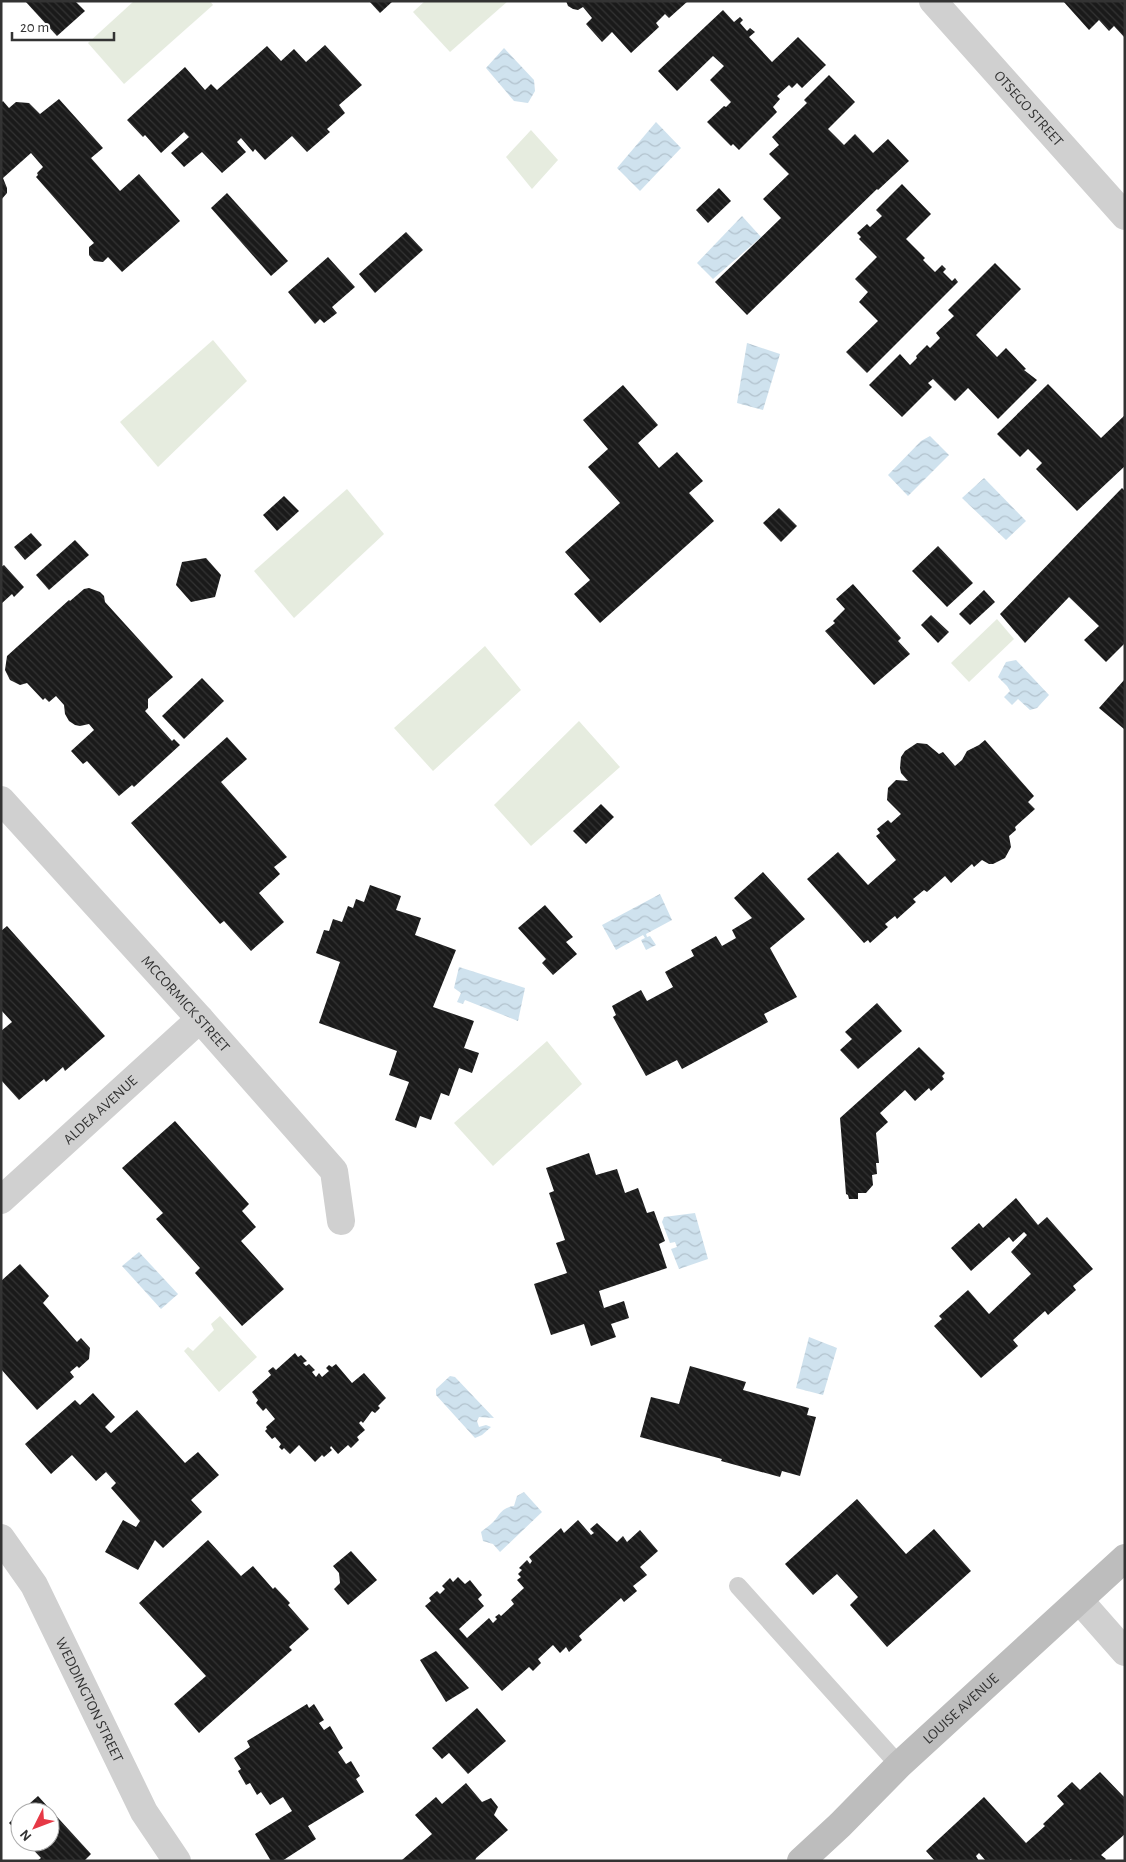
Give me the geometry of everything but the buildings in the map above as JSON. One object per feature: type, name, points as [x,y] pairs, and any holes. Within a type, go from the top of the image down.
[{"type":"street","name":"OTSEGO STREET","points":[[933,1],[1125,216]]},
{"type":"street","name":"MCCORMICK STREET","points":[[1,800],[200,1019],[334,1171],[341,1221]]},
{"type":"street","name":"ALDEA AVENUE","points":[[1,1200],[200,1019]]},
{"type":"street","name":"WEDDINGTON STREET","points":[[1,1538],[34,1585],[144,1812],[177,1861]]},
{"type":"street","name":"LOUISE AVENUE","points":[[801,1861],[840,1825],[899,1765],[1125,1558]]},
{"type":"street","points":[[1080,1600],[1125,1652]]},
{"type":"lane","points":[[738,1586],[899,1765]]},
{"type":"shaded area","points":[[134,1],[210,1],[213,5],[124,84],[88,43]]},
{"type":"shaded area","points":[[425,1],[508,1],[450,52],[413,12]]},
{"type":"shaded area","points":[[531,130],[558,160],[532,189],[506,157]]},
{"type":"shaded area","points":[[213,340],[247,381],[158,467],[120,422]]},
{"type":"shaded area","points":[[347,489],[384,534],[294,618],[254,571]]},
{"type":"shaded area","points":[[997,619],[1014,639],[969,682],[951,663]]},
{"type":"shaded area","points":[[485,646],[521,690],[433,771],[394,728]]},
{"type":"shaded area","points":[[579,721],[620,767],[531,846],[494,805]]},
{"type":"shaded area","points":[[547,1041],[582,1084],[493,1166],[454,1123]]},
{"type":"shaded area","points":[[220,1316],[257,1357],[219,1392],[184,1351],[188,1347],[193,1351],[214,1330],[211,1324]]},
{"type":"water","points":[[504,48],[534,80],[535,91],[528,103],[514,101],[486,68]]},
{"type":"water","points":[[656,122],[681,148],[640,191],[617,168]]},
{"type":"water","points":[[742,216],[761,237],[713,279],[697,263]]},
{"type":"water","points":[[747,343],[780,354],[763,410],[737,403]]},
{"type":"water","points":[[930,436],[949,455],[908,496],[888,475],[921,441]]},
{"type":"water","points":[[984,478],[1026,521],[1006,540],[962,498]]},
{"type":"water","points":[[1016,660],[1049,695],[1037,708],[1030,710],[1018,699],[1012,705],[1004,697],[1010,691],[998,677],[1006,662]]},
{"type":"water","points":[[660,894],[672,920],[646,934],[647,937],[650,936],[656,945],[646,950],[641,940],[645,938],[643,935],[616,950],[602,925]]},
{"type":"water","points":[[459,967],[525,988],[518,1021],[465,1000],[463,1004],[457,1002],[461,993],[454,988]]},
{"type":"water","points":[[695,1213],[708,1259],[679,1269],[671,1249],[677,1247],[675,1242],[670,1243],[662,1222],[664,1217]]},
{"type":"water","points":[[139,1252],[178,1294],[161,1309],[122,1266]]},
{"type":"water","points":[[809,1337],[837,1348],[823,1395],[796,1388]]},
{"type":"water","points":[[450,1376],[455,1377],[494,1418],[479,1417],[477,1421],[479,1427],[486,1425],[491,1427],[482,1435],[475,1438],[436,1395],[436,1389]]},
{"type":"water","points":[[524,1492],[542,1512],[500,1552],[493,1544],[483,1541],[481,1532],[494,1522],[502,1511],[514,1506],[517,1496]]}]
